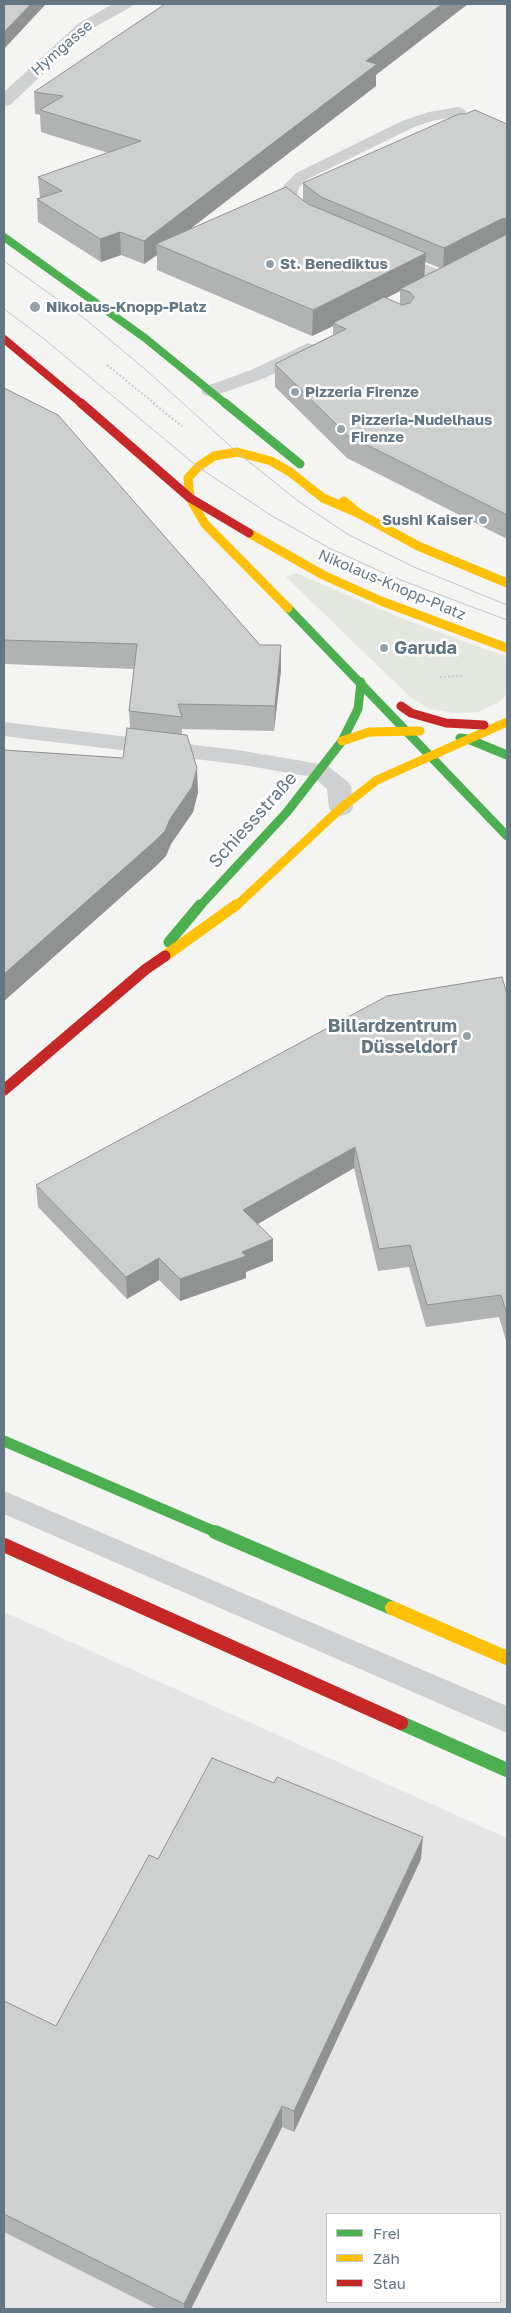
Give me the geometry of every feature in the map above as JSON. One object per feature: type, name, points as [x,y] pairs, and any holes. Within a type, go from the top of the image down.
[{"type":"main road","points":[[4,238],[79,288],[211,391],[358,513]]},
{"type":"main road","name":"Nikolaus-Knopp-Platz","points":[[4,339],[58,383],[190,498],[225,517],[269,546],[322,575],[381,601],[507,648]]},
{"type":"main road","points":[[190,498],[188,478],[198,466],[214,456],[237,452],[271,460],[290,472],[323,498],[358,513],[418,546],[507,583]]},
{"type":"main road","name":"Nikolaus-Knopp-Platz","points":[[190,498],[204,524],[431,755],[507,721]]},
{"type":"main road","name":"Nikolaus-Knopp-Platz","points":[[361,682],[411,713],[446,723],[481,725],[507,721]]},
{"type":"main road","name":"Schiessstraße","points":[[146,969],[208,896],[287,812],[320,771],[342,741],[358,709],[361,682]]},
{"type":"main road","points":[[342,741],[369,732],[408,730],[434,734]]},
{"type":"main road","points":[[451,736],[468,739],[507,755]]},
{"type":"main road","points":[[431,755],[507,836]]},
{"type":"main road","name":"Schiessstraße","points":[[4,1090],[146,969],[229,912],[341,808],[377,780],[431,755]]},
{"type":"main road","points":[[4,1441],[507,1658]]},
{"type":"main road","points":[[4,1545],[507,1770]]},
{"type":"street","name":"Hymgasse","points":[[4,101],[85,26],[125,4]]},
{"type":"street","points":[[422,291],[453,274]]},
{"type":"street","points":[[211,391],[258,374],[324,340]]},
{"type":"street","points":[[4,729],[237,756],[320,771],[339,786],[341,808]]},
{"type":"lane","points":[[323,227],[296,212],[289,199],[291,186],[302,176],[408,124],[429,117],[458,112]]},
{"type":"lane","points":[[375,249],[453,274]]},
{"type":"lane","points":[[4,1502],[507,1720]]},
{"type":"path","points":[[102,361],[182,426]]},
{"type":"shaded area","points":[[296,573],[406,620],[507,657],[507,694],[499,702],[478,712],[455,713],[429,709],[408,695],[286,577]]},
{"type":"shaded area","points":[[4,1612],[507,1838],[507,2309],[4,2309]]},
{"type":"building","points":[[4,4],[31,4],[4,32]]},
{"type":"building","points":[[165,4],[442,4],[366,61],[377,64],[144,241],[120,232],[100,239],[37,199],[62,191],[38,177],[141,141],[40,110],[63,96],[34,92]]},
{"type":"building","points":[[475,110],[507,124],[507,218],[501,219],[444,248],[321,197],[303,183],[459,114]]},
{"type":"building","name":"St. Benediktus","points":[[286,187],[308,204],[426,253],[313,310],[156,244]]},
{"type":"building","points":[[507,234],[507,515],[347,435],[275,364],[346,329],[333,323],[384,297],[402,305],[410,303],[414,297],[410,292],[400,289]]},
{"type":"building","points":[[4,388],[58,415],[260,645],[281,645],[275,706],[178,704],[182,717],[129,711],[137,644],[4,640]]},
{"type":"building","points":[[127,728],[187,735],[197,768],[192,787],[170,819],[165,831],[155,841],[4,974],[4,750],[123,758]]},
{"type":"building","points":[[502,977],[507,994],[507,1315],[501,1295],[427,1305],[410,1245],[379,1249],[355,1147],[243,1210],[273,1239],[242,1252],[246,1256],[180,1279],[159,1258],[126,1277],[36,1185],[387,996]]},
{"type":"building","points":[[212,1758],[274,1783],[277,1777],[423,1837],[294,2111],[282,2106],[184,2304],[4,2214],[4,2001],[56,2026],[149,1855],[158,1859]]},
{"type":"tram line","points":[[4,261],[85,319],[146,370],[237,452],[298,501],[349,535],[414,567],[507,605]]},
{"type":"tram line","points":[[4,309],[43,338],[198,467],[272,516],[329,548],[393,577],[507,620]]},
{"type":"traffic: fast","points":[[4,237],[145,338],[300,464]]},
{"type":"traffic: fast","points":[[288,608],[507,836]]},
{"type":"traffic: fast","points":[[169,942],[208,896],[287,812],[342,741],[358,709],[361,682]]},
{"type":"traffic: fast","points":[[460,738],[468,739],[507,755]]},
{"type":"traffic: fast","points":[[4,1441],[392,1608]]},
{"type":"traffic: fast","points":[[401,1723],[507,1770]]},
{"type":"traffic: slow","points":[[288,608],[205,524],[190,498],[188,478],[198,467],[214,456],[237,452],[271,461],[290,472],[323,498],[358,513]]},
{"type":"traffic: slow","points":[[344,501],[358,513],[418,546],[507,583]]},
{"type":"traffic: slow","points":[[249,533],[323,575],[381,601],[507,648]]},
{"type":"traffic: slow","points":[[165,956],[229,912],[341,808],[377,780],[507,722]]},
{"type":"traffic: slow","points":[[342,741],[369,732],[420,731]]},
{"type":"traffic: slow","points":[[392,1608],[507,1658]]},
{"type":"traffic: jam","points":[[4,339],[58,383],[190,498],[249,533]]},
{"type":"traffic: jam","points":[[401,706],[411,713],[446,723],[484,725]]},
{"type":"traffic: jam","points":[[4,1090],[146,969],[165,956]]},
{"type":"traffic: jam","points":[[4,1545],[401,1723]]},
{"type":"place","name":"St. Benediktus","points":[[270,264]]},
{"type":"place","name":"Nikolaus-Knopp-Platz","points":[[35,307]]},
{"type":"place","name":"Pizzeria Firenze","points":[[295,392]]},
{"type":"place","name":"Pizzeria-Nudelhaus Firenze","points":[[341,429]]},
{"type":"place","name":"Sushi Kaiser","points":[[483,520]]},
{"type":"place","name":"Garuda","points":[[384,648]]},
{"type":"place","name":"Billardzentrum Düsseldorf","points":[[467,1036]]}]
